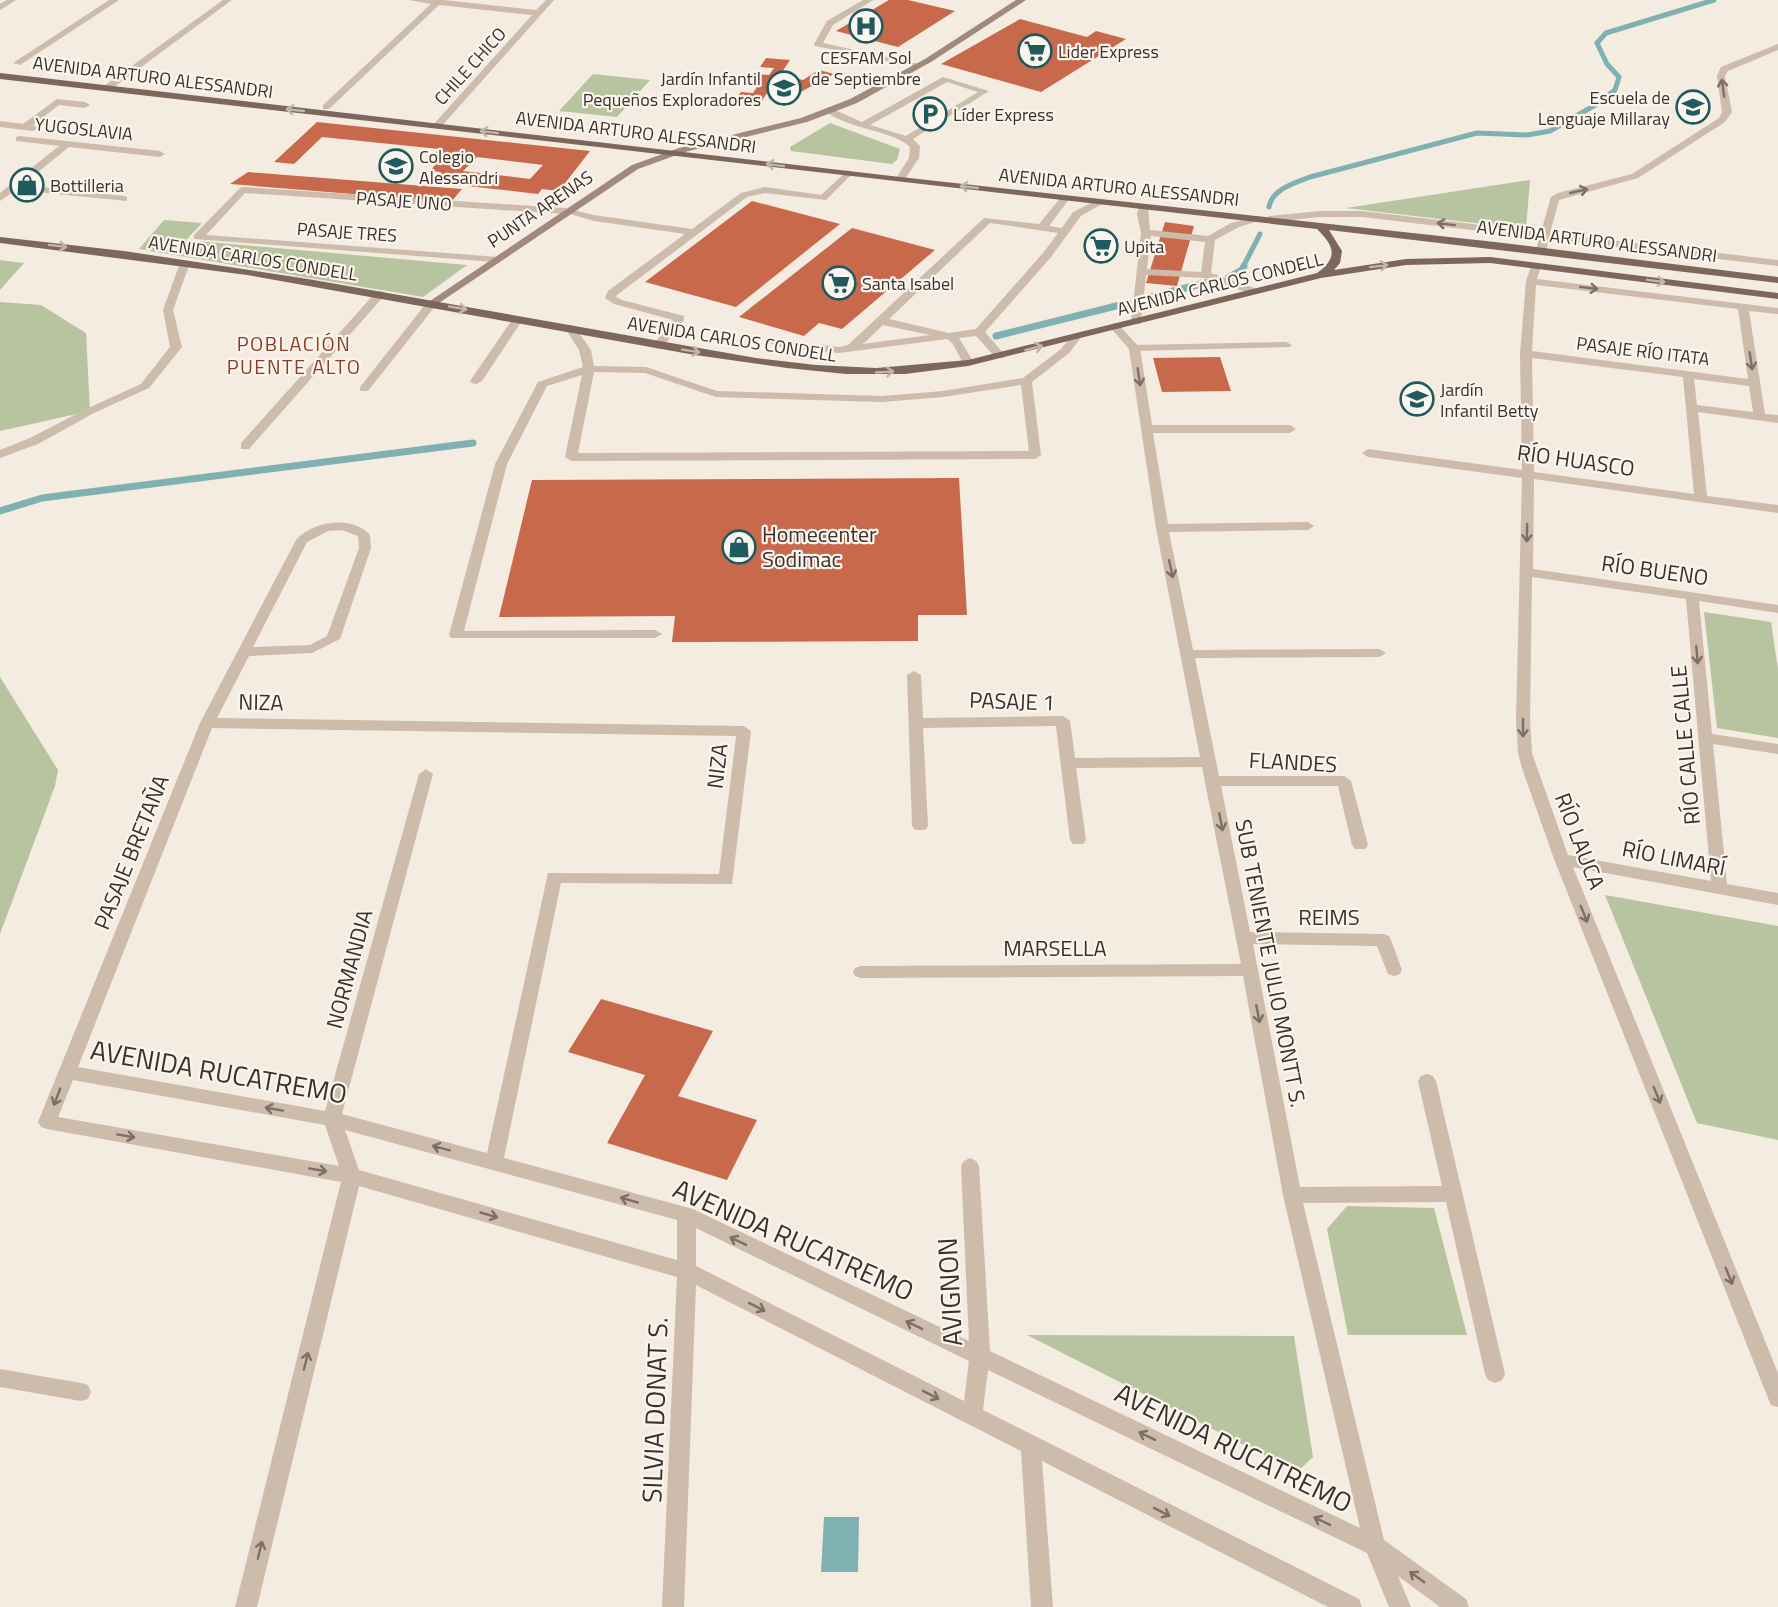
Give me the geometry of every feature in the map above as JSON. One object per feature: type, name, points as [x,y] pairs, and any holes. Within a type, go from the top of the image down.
[{"type":"main road","name":"AVENIDA ARTURO ALESSANDRI","points":[[0,76],[900,180],[1541,250],[1778,280]]},
{"type":"main road","points":[[1320,225],[1331,237],[1338,251],[1335,265],[1321,275]]},
{"type":"main road","name":"AVENIDA CARLOS CONDELL","points":[[0,240],[185,263],[432,303],[658,346],[805,369],[844,372],[921,370],[968,363],[1321,275],[1406,262],[1490,261]]},
{"type":"main road","points":[[1490,261],[1541,250]]},
{"type":"main road","name":"AVENIDA ARTURO ALESSANDRI","points":[[1490,261],[1778,296]]},
{"type":"street","points":[[0,8],[12,0]]},
{"type":"street","points":[[17,63],[115,0]]},
{"type":"street","points":[[107,88],[228,0]]},
{"type":"street","points":[[413,0],[539,13]]},
{"type":"street","name":"CHILE CHICO","points":[[437,126],[550,0]]},
{"type":"street","points":[[868,0],[830,23],[818,44],[916,66]]},
{"type":"street","name":"PUNTA ARENAS","points":[[432,303],[624,172],[672,153],[773,129],[830,111],[916,66],[1022,0]]},
{"type":"street","points":[[326,107],[439,1]]},
{"type":"street","points":[[1541,250],[1554,199],[1561,195],[1635,176],[1722,120],[1727,112],[1722,76],[1724,69],[1733,63],[1778,47]]},
{"type":"street","points":[[862,126],[946,79],[985,90],[907,139]]},
{"type":"street","points":[[25,127],[57,102],[85,105]]},
{"type":"street","points":[[830,111],[862,126],[907,139],[915,146],[914,158],[900,180]]},
{"type":"street","name":"YUGOSLAVIA","points":[[0,124],[33,128],[19,139],[160,154]]},
{"type":"street","points":[[0,198],[67,144]]},
{"type":"street","points":[[658,346],[680,318],[618,302],[610,298],[612,293],[744,195],[765,190],[823,198],[848,173]]},
{"type":"street","points":[[14,187],[124,199]]},
{"type":"street","name":"PASAJE UNO","points":[[198,237],[243,190],[565,211],[594,218],[693,232]]},
{"type":"street","points":[[1042,228],[1052,212],[1063,204],[1065,198]]},
{"type":"street","points":[[776,343],[851,350],[979,332],[1034,270],[1077,214],[1102,201]]},
{"type":"street","points":[[1136,322],[1146,233],[1142,214],[1143,206]]},
{"type":"street","name":"AVENIDA ARTURO ALESSANDRI","points":[[1269,219],[1294,215],[1362,214],[1778,262]]},
{"type":"street","points":[[1146,233],[1210,239],[1235,225],[1257,218]]},
{"type":"street","points":[[851,350],[988,220],[1065,231]]},
{"type":"street","name":"PASAJE TRES","points":[[198,237],[495,259]]},
{"type":"street","points":[[1206,276],[1210,239]]},
{"type":"street","points":[[0,454],[34,441],[144,386],[176,347],[168,310],[185,263]]},
{"type":"street","name":"RÍO LAUCA","points":[[1536,266],[1531,281],[1526,354],[1528,475],[1523,736],[1525,753],[1563,859],[1769,1355],[1778,1398]]},
{"type":"street","points":[[1143,272],[1206,276],[1253,291]]},
{"type":"street","points":[[1531,281],[1778,310]]},
{"type":"street","points":[[245,446],[380,294]]},
{"type":"street","points":[[364,389],[432,303]]},
{"type":"street","points":[[1743,306],[1760,417]]},
{"type":"street","points":[[476,381],[518,319]]},
{"type":"street","points":[[880,321],[950,336],[958,342],[968,363]]},
{"type":"street","points":[[1114,326],[1134,348],[1286,345]]},
{"type":"street","points":[[570,328],[585,351],[589,369],[570,457],[1035,455],[1026,381]]},
{"type":"street","points":[[979,332],[1000,356]]},
{"type":"street","points":[[655,634],[456,635],[501,464],[542,384],[589,369],[646,370],[716,394],[882,399],[943,394],[1026,381],[1065,351],[1077,336]]},
{"type":"street","name":"SUB TENIENTE JULIO MONTT S.","points":[[1134,348],[1162,528],[1244,938],[1292,1195],[1375,1546],[1400,1607]]},
{"type":"street","name":"PASAJE RÍO ITATA","points":[[1526,354],[1755,383]]},
{"type":"street","points":[[1688,374],[1701,499]]},
{"type":"street","points":[[1691,408],[1778,419]]},
{"type":"street","points":[[1147,429],[1290,429]]},
{"type":"street","name":"RÍO HUASCO","points":[[1368,453],[1778,509]]},
{"type":"street","name":"PASAJE BRETAÑA","points":[[67,1072],[207,723],[246,652],[302,540],[317,531],[335,526],[353,528],[364,535],[365,548],[333,639],[312,649],[246,652]]},
{"type":"street","points":[[1162,528],[1308,526]]},
{"type":"street","name":"RÍO BUENO","points":[[1526,572],[1778,609]]},
{"type":"street","name":"RÍO CALLE CALLE","points":[[1692,597],[1720,889]]},
{"type":"street","points":[[1188,654],[1379,653]]},
{"type":"street","points":[[914,675],[920,826]]},
{"type":"street","name":"PASAJE 1","points":[[916,723],[1063,721],[1078,840]]},
{"type":"street","name":"NIZA","points":[[207,723],[744,731],[726,880],[554,877],[494,1162]]},
{"type":"street","points":[[1705,738],[1778,749]]},
{"type":"street","points":[[1068,763],[1209,762]]},
{"type":"street","name":"NORMANDIA","points":[[332,1119],[426,774]]},
{"type":"street","name":"FLANDES","points":[[1213,781],[1344,781],[1360,845]]},
{"type":"street","name":"RÍO LIMARÍ","points":[[1563,859],[1778,899]]},
{"type":"street","name":"REIMS","points":[[1244,938],[1383,940],[1394,970]]},
{"type":"street","name":"MARSELLA","points":[[861,972],[1250,970]]},
{"type":"street","name":"AVENIDA RUCATREMO","points":[[1351,1607],[687,1271],[352,1176],[47,1122],[67,1072],[332,1119],[686,1215],[1375,1546],[1458,1607]]},
{"type":"street","points":[[1426,1081],[1495,1374]]},
{"type":"street","points":[[246,1607],[352,1176],[332,1119]]},
{"type":"street","name":"AVIGNON","points":[[970,1166],[980,1356],[972,1416]]},
{"type":"street","points":[[1292,1195],[1454,1194]]},
{"type":"street","name":"SILVIA DONAT S.","points":[[673,1607],[687,1271],[686,1215]]},
{"type":"street","points":[[1,1381],[81,1392]]},
{"type":"street","points":[[1031,1446],[1042,1607]]},
{"type":"green space","points":[[593,74],[650,80],[617,117],[559,111]]},
{"type":"green space","points":[[830,123],[900,149],[897,160],[892,164],[791,151],[790,147]]},
{"type":"green space","points":[[1530,180],[1526,229],[1346,208]]},
{"type":"green space","points":[[164,220],[202,223],[186,240],[467,265],[423,297],[139,249]]},
{"type":"green space","points":[[0,260],[24,263],[0,290]]},
{"type":"green space","points":[[0,302],[41,305],[86,333],[90,411],[0,431]]},
{"type":"green space","points":[[1704,612],[1771,622],[1778,669],[1778,738],[1717,728]]},
{"type":"green space","points":[[0,677],[58,770],[55,786],[0,934]]},
{"type":"green space","points":[[1605,895],[1778,926],[1778,1140],[1697,1123]]},
{"type":"green space","points":[[1347,1206],[1434,1208],[1467,1335],[1348,1335],[1327,1229]]},
{"type":"green space","points":[[1027,1335],[1294,1336],[1313,1457],[1297,1472]]},
{"type":"water","points":[[824,1517],[859,1517],[858,1572],[821,1572]]},
{"type":"building","points":[[889,0],[908,0],[955,11],[898,47],[836,31]]},
{"type":"building","name":"Lider Express","points":[[1020,19],[1087,37],[1096,31],[1126,39],[1041,92],[941,64]]},
{"type":"building","points":[[766,58],[790,60],[780,75],[803,80],[819,70],[834,74],[782,102],[768,98],[782,90],[771,87],[761,102],[735,99],[741,92],[753,93],[759,84],[747,83],[754,74],[769,75],[774,68],[760,67]]},
{"type":"building","points":[[317,122],[590,151],[559,191],[542,189],[538,194],[432,182],[441,172],[430,171],[441,158],[432,157],[439,149],[322,137],[294,164],[274,162]],"holes":[[[477,157],[543,165],[530,179],[463,171]]]},
{"type":"building","points":[[248,172],[462,189],[451,202],[230,184]]},
{"type":"building","points":[[752,201],[840,224],[736,307],[645,282]]},
{"type":"building","points":[[1165,222],[1194,226],[1177,286],[1146,283]]},
{"type":"building","name":"Santa Isabel","points":[[852,228],[935,250],[842,329],[819,323],[804,336],[739,317]]},
{"type":"building","name":"Upita","points":[[1089,236],[1118,239],[1113,256],[1084,253]]},
{"type":"building","points":[[1220,357],[1231,391],[1162,392],[1153,358]]},
{"type":"building","name":"Homecenter Sodimac","points":[[959,478],[967,615],[918,615],[918,641],[672,642],[675,616],[499,617],[532,480]]},
{"type":"building","points":[[601,999],[713,1031],[678,1096],[757,1120],[727,1180],[607,1143],[645,1075],[568,1052]]},
{"type":"waterway","points":[[1269,207],[1279,191],[1310,177],[1477,133],[1527,135],[1550,131],[1597,104],[1615,90],[1619,77],[1607,64],[1597,43],[1606,33],[1714,0]]},
{"type":"waterway","points":[[1243,267],[1260,234]]},
{"type":"waterway","points":[[1229,277],[1242,270],[1244,266]]},
{"type":"waterway","points":[[1150,297],[1209,282]]},
{"type":"waterway","points":[[996,336],[1128,303]]},
{"type":"waterway","points":[[0,511],[42,498],[473,443]]},
{"type":"place","name":"CESFAM Sol de Septiembre","points":[[866,26]]},
{"type":"place","name":"Lider Express","points":[[1035,51]]},
{"type":"place","name":"Jardín Infantil Pequeños Exploradores","points":[[784,88]]},
{"type":"place","name":"Escuela de Lenguaje Millaray","points":[[1693,107]]},
{"type":"place","name":"Líder Express","points":[[930,114]]},
{"type":"place","name":"Colegio Alessandri","points":[[396,166]]},
{"type":"place","name":"Bottilleria","points":[[27,185]]},
{"type":"place","name":"Upita","points":[[1101,246]]},
{"type":"place","name":"Santa Isabel","points":[[839,283]]},
{"type":"place","name":"Jardín Infantil Betty","points":[[1417,399]]},
{"type":"place","name":"Homecenter Sodimac","points":[[739,547]]},
{"type":"district","name":"POBLACIÓN PUENTE ALTO","points":[[294,354]]}]
